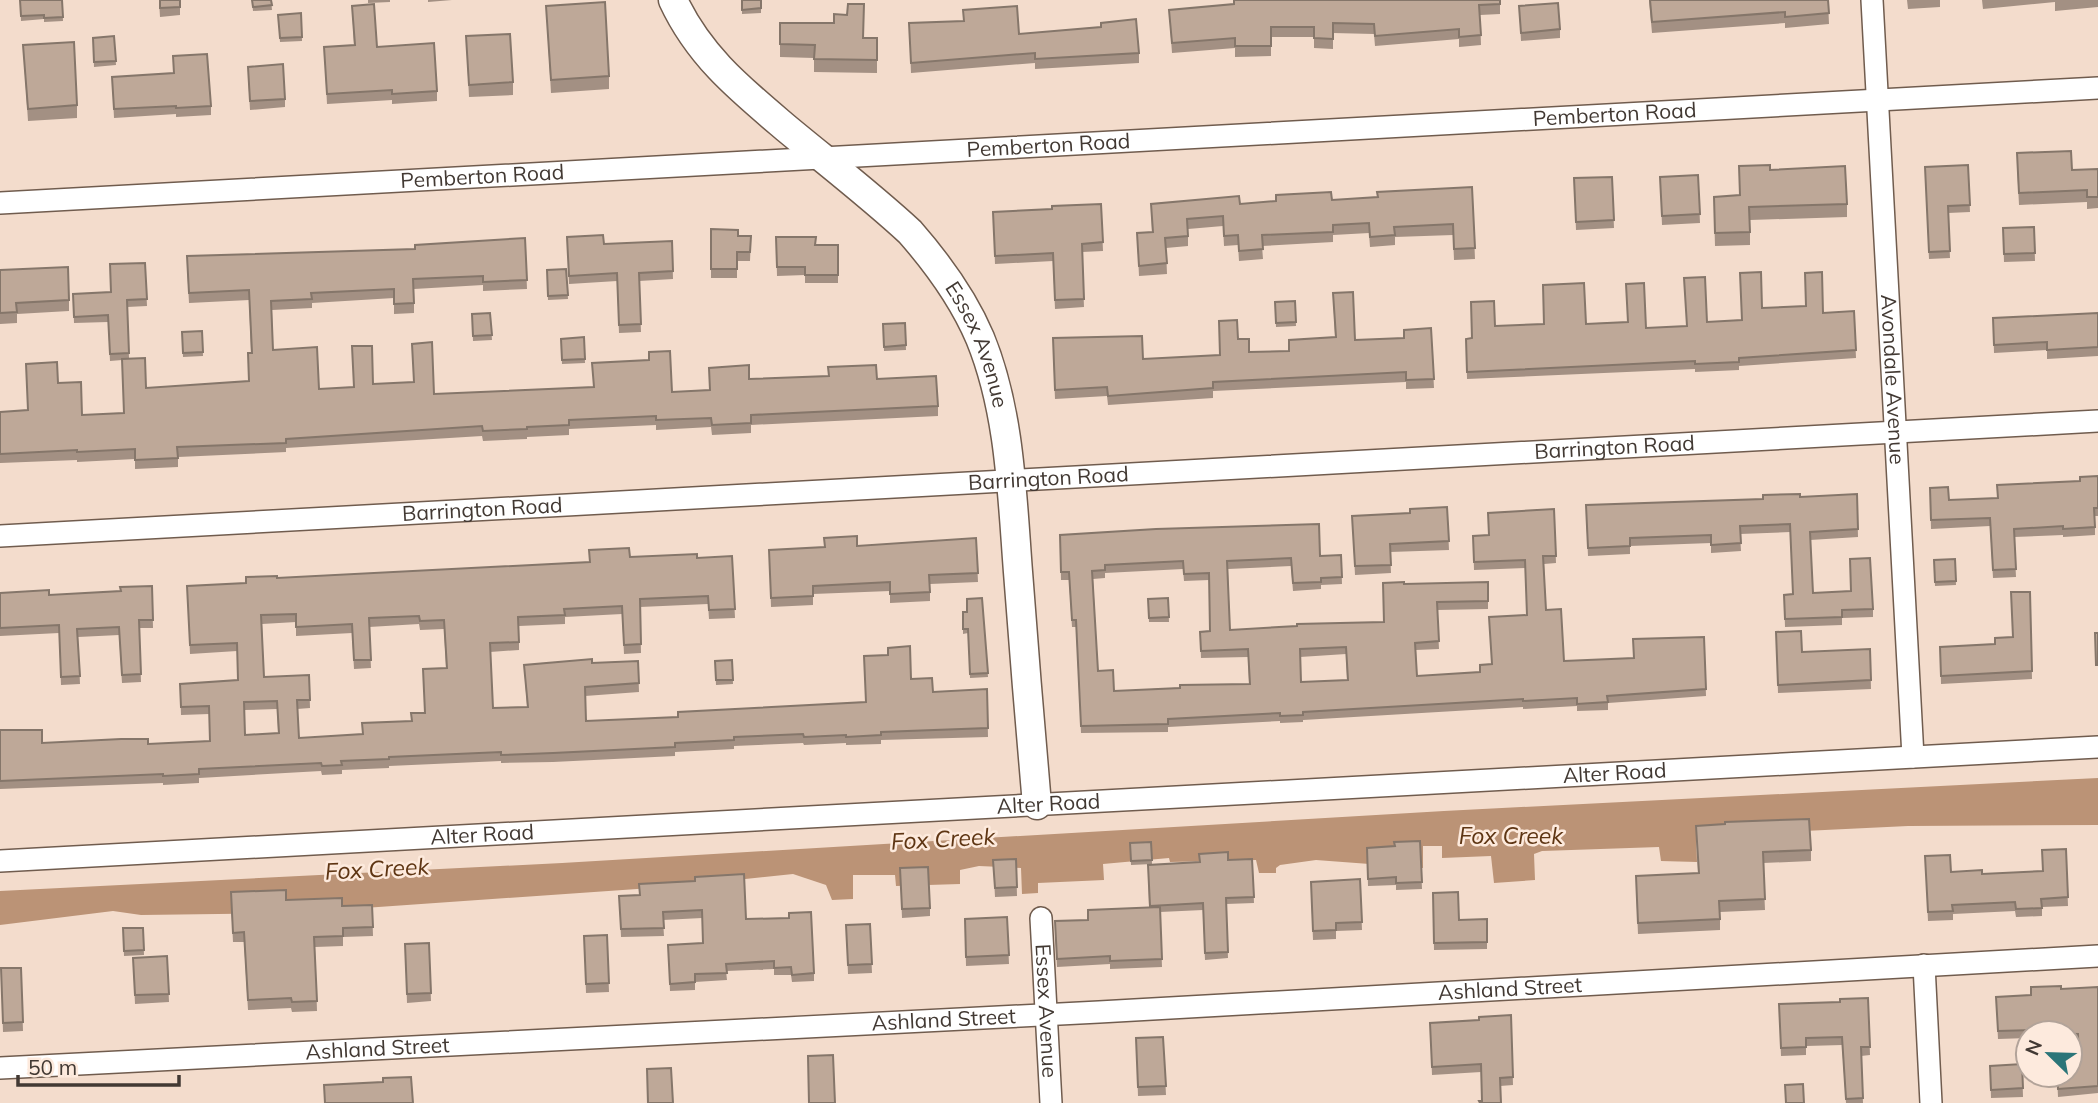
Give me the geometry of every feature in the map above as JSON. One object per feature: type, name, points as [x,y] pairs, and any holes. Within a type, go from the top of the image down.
[{"type":"street","name":"Essex Avenue","points":[[673,0],[702,49],[731,82],[910,232],[934,260],[960,299],[979,337],[995,380],[1004,425],[1037,805]]},
{"type":"street","name":"Avondale Avenue","points":[[1872,0],[1913,757]]},
{"type":"street","name":"Pemberton Road","points":[[0,203],[2098,88]]},
{"type":"street","name":"Barrington Road","points":[[0,536],[2098,421]]},
{"type":"street","name":"Alter Road","points":[[0,861],[2098,747]]},
{"type":"street","name":"Essex Avenue","points":[[1041,918],[1051,1103]]},
{"type":"street","name":"Ashland Street","points":[[0,1068],[2098,956]]},
{"type":"street","points":[[1924,965],[1931,1103]]},
{"type":"water","name":"Fox Creek","points":[[2098,778],[2098,825],[1908,826],[1696,836],[1697,862],[1661,861],[1659,847],[1542,851],[1534,854],[1535,880],[1494,883],[1491,856],[1442,858],[1442,846],[1423,846],[1423,868],[1316,860],[1280,865],[1276,868],[1276,873],[1259,873],[1256,860],[1170,862],[1169,858],[1103,864],[1104,880],[1038,883],[1038,893],[1022,894],[1021,868],[979,866],[960,870],[960,884],[896,886],[895,875],[853,875],[853,899],[832,900],[826,885],[793,874],[680,886],[293,913],[141,915],[113,911],[0,925],[0,891],[562,863],[1444,811]]},
{"type":"building","points":[[20,0],[62,0],[63,17],[21,16]]},
{"type":"building","points":[[160,0],[180,0],[180,7],[160,8]]},
{"type":"building","points":[[252,0],[271,0],[272,5],[253,7]]},
{"type":"building","points":[[742,0],[761,0],[761,8],[742,10]]},
{"type":"building","points":[[1234,0],[1500,0],[1500,4],[1479,5],[1481,35],[1459,37],[1459,29],[1375,36],[1374,24],[1333,23],[1333,39],[1314,38],[1314,27],[1271,27],[1271,46],[1235,46],[1235,38],[1172,43],[1169,10],[1234,4]]},
{"type":"building","points":[[1650,0],[1828,0],[1829,13],[1785,17],[1785,12],[1652,22]]},
{"type":"building","points":[[605,2],[609,76],[551,80],[546,6]]},
{"type":"building","points":[[1558,3],[1560,29],[1521,33],[1519,6]]},
{"type":"building","points":[[374,4],[377,47],[434,43],[437,91],[392,94],[392,90],[327,94],[324,47],[355,45],[352,6]]},
{"type":"building","points":[[848,4],[864,4],[863,38],[877,38],[877,60],[814,59],[815,45],[780,44],[780,23],[834,23],[834,14],[847,15]]},
{"type":"building","points":[[1017,6],[1019,34],[1101,27],[1101,23],[1136,19],[1139,53],[1035,59],[1035,53],[911,63],[909,23],[964,21],[963,10]]},
{"type":"building","points":[[301,13],[302,37],[280,38],[278,15]]},
{"type":"building","points":[[510,34],[513,82],[469,85],[466,36]]},
{"type":"building","points":[[114,36],[116,61],[94,62],[93,38]]},
{"type":"building","points":[[74,42],[77,105],[28,109],[23,45]]},
{"type":"building","points":[[207,54],[211,106],[114,109],[112,77],[174,73],[173,56]]},
{"type":"building","points":[[283,64],[285,99],[250,101],[248,67]]},
{"type":"building","points":[[2071,151],[2072,170],[2098,169],[2098,197],[2087,197],[2087,190],[2019,193],[2017,153]]},
{"type":"building","points":[[1770,165],[1770,170],[1845,166],[1847,204],[1749,207],[1750,232],[1715,233],[1714,197],[1740,195],[1739,166]]},
{"type":"building","points":[[1968,165],[1970,205],[1948,206],[1950,251],[1929,252],[1925,167]]},
{"type":"building","points":[[1698,175],[1700,214],[1662,216],[1660,177]]},
{"type":"building","points":[[1612,177],[1614,220],[1576,222],[1574,178]]},
{"type":"building","points":[[1472,187],[1475,248],[1454,249],[1453,224],[1394,227],[1395,235],[1370,237],[1369,223],[1333,225],[1333,232],[1262,235],[1263,249],[1239,251],[1238,235],[1224,236],[1223,216],[1187,219],[1188,236],[1165,238],[1167,263],[1139,266],[1137,233],[1153,232],[1151,204],[1239,196],[1240,204],[1276,201],[1276,195],[1331,192],[1332,200],[1378,197],[1377,192]]},
{"type":"building","points":[[1101,204],[1103,242],[1082,244],[1084,299],[1055,300],[1053,253],[995,256],[993,212]]},
{"type":"building","points":[[2034,227],[2035,253],[2004,254],[2003,228]]},
{"type":"building","points":[[711,229],[738,230],[738,236],[751,236],[750,252],[737,252],[737,269],[711,269]]},
{"type":"building","points":[[603,235],[604,244],[672,241],[673,271],[639,273],[641,324],[619,325],[617,273],[569,276],[567,237]]},
{"type":"building","points":[[776,237],[816,237],[815,245],[838,245],[838,275],[805,275],[805,267],[777,267]]},
{"type":"building","points":[[525,238],[527,280],[483,282],[483,276],[413,279],[414,303],[394,304],[394,289],[311,293],[312,299],[271,301],[273,350],[317,347],[319,389],[354,387],[352,346],[372,346],[373,384],[414,382],[412,344],[432,342],[434,394],[594,387],[592,363],[649,360],[649,352],[670,351],[672,392],[710,390],[709,368],[749,365],[749,379],[829,376],[828,367],[876,365],[877,379],[936,376],[938,406],[751,415],[751,423],[712,425],[711,418],[656,420],[656,416],[569,420],[569,425],[527,429],[483,431],[482,426],[286,439],[286,443],[177,447],[178,458],[135,460],[135,449],[0,454],[0,412],[28,410],[26,364],[57,362],[58,383],[81,382],[82,415],[124,413],[122,359],[145,358],[146,388],[249,381],[248,353],[252,353],[249,290],[189,293],[187,256],[415,249],[415,245]]},
{"type":"building","points":[[145,263],[147,299],[127,300],[129,353],[110,354],[108,315],[74,317],[73,294],[111,292],[110,264]]},
{"type":"building","points":[[68,267],[69,300],[16,303],[17,312],[0,313],[0,270]]},
{"type":"building","points":[[566,269],[568,295],[548,296],[547,270]]},
{"type":"building","points":[[1761,272],[1762,308],[1806,306],[1805,273],[1822,272],[1823,313],[1854,311],[1856,350],[1739,358],[1739,362],[1695,364],[1695,361],[1467,372],[1466,339],[1472,338],[1471,302],[1494,301],[1495,326],[1544,324],[1543,285],[1584,283],[1586,324],[1628,322],[1626,284],[1644,283],[1646,328],[1687,326],[1684,278],[1705,277],[1707,322],[1742,320],[1740,273]]},
{"type":"building","points":[[1353,292],[1355,340],[1404,338],[1404,330],[1431,328],[1434,379],[1406,380],[1406,372],[1213,382],[1213,388],[1108,396],[1107,387],[1055,390],[1053,338],[1142,336],[1143,359],[1220,355],[1219,321],[1237,320],[1238,339],[1249,339],[1249,352],[1289,351],[1289,340],[1336,337],[1333,293]]},
{"type":"building","points":[[1295,301],[1296,322],[1276,323],[1275,302]]},
{"type":"building","points":[[490,313],[492,335],[473,336],[472,314]]},
{"type":"building","points":[[2098,313],[2098,347],[2047,350],[2047,342],[1994,345],[1993,318]]},
{"type":"building","points":[[905,323],[906,345],[884,347],[883,324]]},
{"type":"building","points":[[202,331],[203,352],[183,353],[182,332]]},
{"type":"building","points":[[584,337],[585,359],[562,360],[561,339]]},
{"type":"building","points":[[2098,476],[2098,508],[2094,508],[2095,527],[2014,529],[2016,569],[1993,570],[1990,518],[1931,520],[1930,488],[1948,487],[1949,500],[1998,498],[1997,485],[2080,481],[2080,477]]},
{"type":"building","points":[[1800,494],[1800,497],[1857,494],[1858,529],[1810,532],[1813,593],[1851,591],[1850,559],[1870,558],[1873,609],[1842,610],[1842,617],[1785,619],[1784,595],[1793,594],[1790,524],[1740,526],[1741,543],[1711,545],[1711,535],[1630,538],[1630,546],[1588,548],[1586,505],[1763,499],[1763,495]]},
{"type":"building","points":[[1447,507],[1449,541],[1390,544],[1391,565],[1355,566],[1352,516],[1410,513],[1410,509]]},
{"type":"building","points":[[1554,509],[1556,556],[1543,556],[1546,610],[1561,609],[1564,661],[1634,658],[1633,639],[1704,637],[1706,689],[1607,696],[1608,702],[1577,704],[1577,698],[1523,699],[1303,712],[1303,715],[1280,716],[1280,713],[1168,719],[1168,724],[1081,726],[1076,620],[1072,620],[1069,572],[1061,572],[1060,535],[1319,524],[1320,556],[1341,555],[1342,577],[1321,578],[1321,582],[1293,583],[1291,558],[1227,561],[1230,630],[1297,624],[1384,622],[1383,583],[1488,582],[1488,601],[1437,602],[1439,641],[1415,643],[1417,676],[1480,672],[1480,665],[1492,664],[1489,617],[1527,615],[1525,560],[1474,562],[1473,536],[1489,535],[1488,513]],"holes":[[[1183,561],[1184,574],[1209,573],[1210,631],[1200,632],[1201,651],[1248,649],[1250,684],[1180,685],[1180,688],[1114,691],[1113,670],[1098,671],[1092,571],[1105,570],[1105,565]],[[1346,647],[1348,680],[1301,682],[1300,649]]]},
{"type":"building","points":[[857,536],[857,546],[976,538],[978,573],[929,575],[930,592],[890,594],[890,582],[813,586],[813,596],[771,598],[769,550],[825,547],[824,538]]},
{"type":"building","points":[[629,548],[630,557],[697,554],[697,558],[732,556],[735,609],[709,610],[708,596],[640,599],[641,644],[624,645],[622,606],[564,609],[565,615],[518,617],[519,642],[490,643],[493,708],[528,707],[524,665],[592,659],[592,663],[638,661],[639,683],[585,687],[586,721],[678,717],[678,712],[866,702],[864,656],[888,655],[888,648],[910,646],[911,679],[932,678],[933,692],[987,689],[988,728],[881,732],[881,735],[846,737],[804,737],[803,734],[734,737],[734,740],[675,743],[675,747],[389,757],[341,761],[342,765],[322,766],[321,763],[199,769],[199,774],[0,781],[0,730],[42,730],[42,743],[121,739],[148,739],[148,744],[210,741],[209,706],[181,707],[180,684],[238,680],[237,643],[190,645],[187,586],[246,583],[246,577],[277,578],[590,562],[589,550]],"holes":[[[296,614],[296,627],[352,624],[354,660],[371,660],[369,618],[419,616],[420,621],[444,620],[447,668],[423,669],[425,713],[411,713],[412,721],[362,723],[363,734],[299,738],[297,700],[310,700],[309,675],[264,677],[261,615]],[[277,701],[279,733],[245,735],[244,702]]]},
{"type":"building","points":[[1955,559],[1956,581],[1935,582],[1934,560]]},
{"type":"building","points":[[152,586],[153,620],[139,620],[141,674],[122,675],[119,627],[77,629],[80,676],[61,677],[59,625],[0,628],[0,593],[49,590],[49,595],[121,591],[120,587]]},
{"type":"building","points":[[2011,592],[2030,592],[2032,671],[1941,676],[1940,647],[1995,644],[1995,638],[2013,637]]},
{"type":"building","points":[[982,598],[988,673],[970,674],[968,629],[963,629],[963,612],[967,612],[967,599]]},
{"type":"building","points":[[1168,598],[1169,617],[1149,618],[1148,599]]},
{"type":"building","points":[[1801,631],[1802,652],[1870,649],[1871,680],[1778,685],[1776,632]]},
{"type":"building","points":[[2095,633],[2098,633],[2098,665],[2096,665]]},
{"type":"building","points":[[732,660],[733,680],[716,680],[715,661]]},
{"type":"building","points":[[1809,819],[1811,850],[1763,852],[1765,899],[1719,901],[1720,919],[1638,923],[1636,876],[1699,873],[1696,826],[1725,822]]},
{"type":"building","points":[[1420,841],[1422,882],[1396,883],[1396,877],[1368,879],[1367,848],[1395,846],[1394,842]]},
{"type":"building","points":[[1151,842],[1152,860],[1131,861],[1130,843]]},
{"type":"building","points":[[2066,849],[2068,897],[2041,899],[2042,908],[2016,909],[2015,902],[1952,905],[1953,911],[1928,912],[1925,856],[1950,855],[1951,872],[1982,870],[1982,874],[2043,871],[2042,850]]},
{"type":"building","points":[[1228,852],[1228,860],[1252,859],[1254,897],[1226,898],[1228,952],[1205,953],[1203,903],[1150,906],[1148,865],[1200,862],[1199,854]]},
{"type":"building","points":[[1016,859],[1017,887],[995,888],[993,860]]},
{"type":"building","points":[[928,867],[930,908],[902,909],[900,868]]},
{"type":"building","points":[[744,874],[746,919],[789,918],[789,913],[811,912],[814,973],[792,975],[791,967],[774,968],[774,961],[726,964],[727,973],[695,974],[695,982],[670,984],[668,945],[703,943],[702,910],[663,912],[664,928],[621,929],[619,896],[640,895],[639,884],[695,881],[695,877]]},
{"type":"building","points":[[1360,879],[1362,922],[1336,923],[1336,930],[1313,931],[1311,882]]},
{"type":"building","points":[[286,890],[286,900],[342,898],[342,906],[372,905],[373,927],[343,928],[343,936],[314,937],[317,1001],[292,1002],[291,998],[248,1000],[244,932],[233,933],[231,892]]},
{"type":"building","points":[[1458,892],[1459,920],[1487,919],[1487,942],[1434,943],[1433,893]]},
{"type":"building","points":[[1160,907],[1162,959],[1110,961],[1110,956],[1057,959],[1055,921],[1088,920],[1088,910]]},
{"type":"building","points":[[1007,917],[1009,955],[966,957],[965,919]]},
{"type":"building","points":[[870,924],[872,964],[848,965],[846,925]]},
{"type":"building","points":[[123,928],[143,928],[144,950],[124,951]]},
{"type":"building","points":[[607,935],[609,983],[586,984],[584,936]]},
{"type":"building","points":[[429,943],[431,993],[407,994],[405,944]]},
{"type":"building","points":[[167,956],[169,994],[135,995],[133,958]]},
{"type":"building","points":[[1,968],[21,968],[23,1022],[3,1023]]},
{"type":"building","points":[[2031,987],[2098,987],[2098,1086],[2084,1087],[2084,1019],[2014,1019],[2014,1031],[1998,1031],[1996,997],[2031,995]]},
{"type":"building","points":[[1868,998],[1870,1047],[1861,1047],[1863,1098],[1846,1099],[1842,1037],[1806,1038],[1806,1047],[1781,1048],[1779,1004],[1840,1002],[1840,999]]},
{"type":"building","points":[[1511,1015],[1513,1077],[1500,1078],[1501,1103],[1480,1103],[1481,1064],[1432,1067],[1430,1023]]},
{"type":"building","points":[[1163,1037],[1166,1086],[1138,1087],[1136,1038]]},
{"type":"building","points":[[833,1055],[835,1103],[809,1103],[808,1056]]},
{"type":"building","points":[[2014,1064],[2014,1089],[1991,1090],[1990,1066]]},
{"type":"building","points":[[671,1068],[673,1103],[648,1103],[647,1069]]},
{"type":"building","points":[[411,1077],[413,1103],[325,1103],[324,1085],[383,1082],[383,1078]]},
{"type":"building","points":[[1803,1084],[1804,1103],[1786,1103],[1785,1085]]}]
